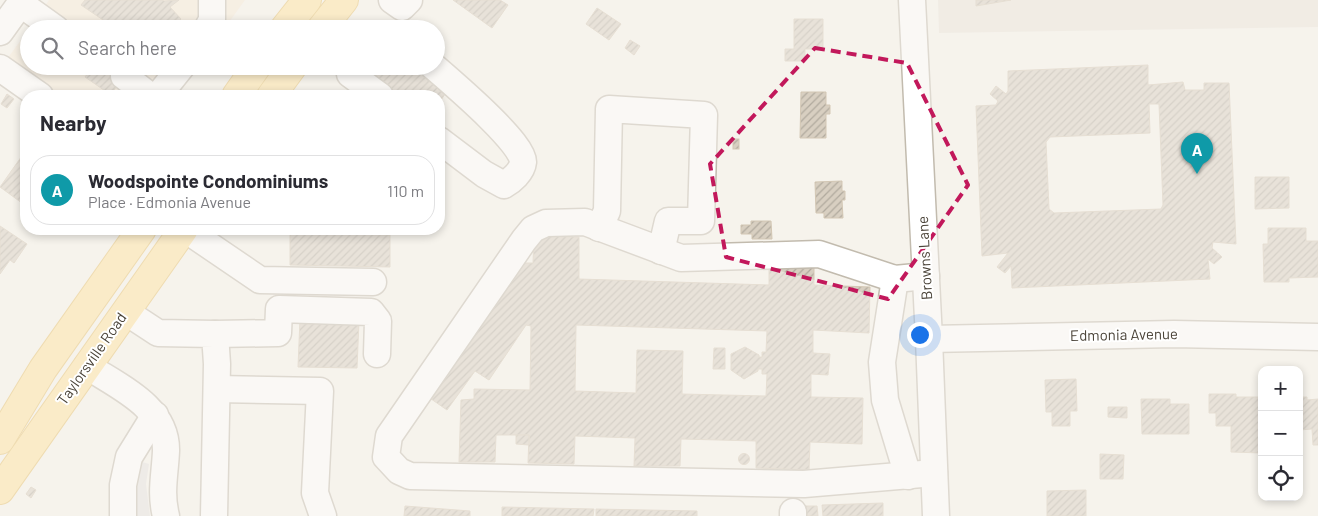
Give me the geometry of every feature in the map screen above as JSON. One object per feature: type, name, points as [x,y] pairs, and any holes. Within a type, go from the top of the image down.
[{"type":"main road","points":[[330,20],[344,0]]},
{"type":"main road","points":[[290,20],[302,2]]},
{"type":"main road","points":[[240,90],[251,75]]},
{"type":"main road","points":[[276,90],[286,75]]},
{"type":"main road","points":[[0,440],[43,369],[138,235]]},
{"type":"main road","name":"Taylorsville Road","points":[[0,490],[181,235]]},
{"type":"street","points":[[212,0],[212,20]]},
{"type":"street","points":[[392,0],[402,7],[409,0]]},
{"type":"street","name":"Browns Lane","points":[[912,0],[936,516]]},
{"type":"street","points":[[0,32],[22,2],[45,20]]},
{"type":"street","points":[[302,2],[317,20]]},
{"type":"street","points":[[0,68],[31,90]]},
{"type":"street","points":[[163,90],[175,75]]},
{"type":"street","points":[[351,75],[372,90]]},
{"type":"street","points":[[443,75],[486,114],[522,154],[523,164],[513,179],[504,185],[484,174],[445,145]]},
{"type":"street","points":[[124,76],[142,90]]},
{"type":"street","points":[[599,228],[608,211],[609,109],[704,115],[701,221],[668,221],[661,251]]},
{"type":"street","points":[[926,276],[895,279],[819,254],[681,258],[585,222],[546,224],[533,229],[389,436],[386,457],[398,471],[410,476],[804,484],[934,473]]},
{"type":"street","points":[[194,235],[260,280],[373,282]]},
{"type":"street","points":[[895,279],[882,362],[885,400],[908,476]]},
{"type":"street","points":[[126,312],[158,333],[216,334],[278,333],[279,309],[371,312],[378,321],[377,354]]},
{"type":"street","points":[[214,516],[216,334]]},
{"type":"street","name":"Edmonia Avenue","points":[[929,339],[1174,334],[1318,337]]},
{"type":"street","points":[[87,366],[124,390],[155,415],[164,431],[166,451],[163,476],[163,503],[166,516]]},
{"type":"street","points":[[216,389],[320,391],[315,494],[323,516]]},
{"type":"street","points":[[123,516],[123,485],[130,457],[155,415]]},
{"type":"highlighted area","points":[[815,48],[907,63],[968,185],[888,299],[726,257],[710,164]]},
{"type":"shaded area","points":[[49,0],[245,0],[231,20],[35,20]]},
{"type":"shaded area","points":[[938,0],[1318,0],[1318,27],[939,33]]},
{"type":"shaded area","points":[[20,41],[20,68],[7,59]]},
{"type":"shaded area","points":[[30,75],[190,75],[179,90],[52,90]]},
{"type":"shaded area","points":[[117,454],[149,464],[146,484],[150,516],[109,516],[112,469]]},
{"type":"building","points":[[85,0],[179,0],[170,7],[181,19],[103,20],[81,5]]},
{"type":"building","points":[[453,0],[500,0],[508,5],[492,28]]},
{"type":"building","points":[[976,0],[1011,0],[976,6]]},
{"type":"building","points":[[597,8],[621,24],[609,40],[586,24]]},
{"type":"building","points":[[794,19],[823,19],[823,49],[805,49],[805,61],[785,61],[785,49],[794,49]]},
{"type":"building","points":[[630,40],[640,46],[634,55],[625,48]]},
{"type":"building","points":[[1148,65],[1148,85],[1183,82],[1185,90],[1204,90],[1204,83],[1229,83],[1236,244],[1213,242],[1212,248],[1222,257],[1214,264],[1208,259],[1210,279],[1012,288],[1011,266],[1005,273],[997,267],[1008,253],[982,256],[976,106],[996,105],[998,101],[990,94],[996,86],[1006,94],[1008,91],[1008,71]],"holes":[[[1149,104],[1159,104],[1163,205],[1161,209],[1054,213],[1049,209],[1046,142],[1050,137],[1150,133]]]},
{"type":"building","points":[[86,75],[124,75],[114,90],[104,90],[85,77]]},
{"type":"building","points":[[375,75],[426,75],[447,91],[445,94],[445,90],[384,90],[373,78]]},
{"type":"building","points":[[801,92],[826,92],[826,105],[830,105],[830,114],[826,114],[826,138],[800,138]]},
{"type":"building","points":[[7,94],[14,99],[7,108],[1,104]]},
{"type":"building","points":[[733,139],[739,139],[739,149],[733,149]]},
{"type":"building","points":[[20,159],[20,202],[0,187]]},
{"type":"building","points":[[1255,177],[1289,177],[1289,208],[1255,209]]},
{"type":"building","points":[[842,181],[842,191],[845,191],[845,200],[842,200],[843,218],[824,218],[824,213],[816,213],[815,182]]},
{"type":"building","points":[[751,221],[771,221],[772,239],[752,239],[752,234],[741,234],[741,225],[751,225]]},
{"type":"building","points":[[0,226],[27,244],[14,263],[10,260],[0,274]]},
{"type":"building","points":[[1268,228],[1306,228],[1306,241],[1318,241],[1318,277],[1289,278],[1289,282],[1264,282],[1263,244],[1268,244]]},
{"type":"building","points":[[290,235],[390,235],[390,267],[290,265]]},
{"type":"building","points":[[534,236],[579,237],[579,279],[769,285],[769,266],[814,267],[814,285],[870,287],[869,333],[813,330],[813,353],[830,354],[828,375],[811,374],[811,397],[863,398],[862,444],[810,442],[809,470],[756,468],[756,441],[681,439],[680,466],[634,466],[635,438],[575,436],[574,464],[528,463],[529,435],[496,435],[495,462],[459,462],[461,400],[474,399],[474,389],[530,390],[531,326],[526,325],[489,380],[475,371],[447,410],[424,394],[517,263],[533,263]],"holes":[[[576,325],[767,331],[766,352],[762,352],[762,357],[759,357],[759,355],[745,347],[731,354],[731,370],[744,379],[758,371],[758,369],[762,369],[762,374],[767,374],[766,396],[682,394],[683,351],[637,350],[636,393],[575,391]]]},
{"type":"building","points":[[300,319],[359,321],[357,368],[298,367]]},
{"type":"building","points":[[714,348],[725,348],[725,369],[713,369]]},
{"type":"building","points":[[1076,379],[1077,411],[1070,411],[1070,426],[1052,426],[1052,412],[1046,412],[1045,380]]},
{"type":"building","points":[[1209,394],[1236,394],[1236,397],[1258,397],[1258,453],[1231,452],[1231,426],[1216,426],[1216,413],[1209,413]]},
{"type":"building","points":[[1303,397],[1307,397],[1307,400],[1318,399],[1318,445],[1313,445],[1312,429],[1303,430]]},
{"type":"building","points":[[1141,399],[1170,399],[1170,404],[1189,404],[1189,434],[1142,434]]},
{"type":"building","points":[[1108,407],[1127,407],[1127,418],[1108,417]]},
{"type":"building","points":[[516,435],[529,435],[529,445],[516,444]]},
{"type":"building","points":[[742,454],[746,454],[749,459],[748,463],[742,464],[739,461],[739,457]]},
{"type":"building","points":[[1100,454],[1124,455],[1123,479],[1100,479]]},
{"type":"building","points":[[31,487],[36,490],[31,498],[26,494]]},
{"type":"building","points":[[1086,490],[1086,516],[1047,516],[1047,491]]},
{"type":"building","points":[[883,503],[883,516],[823,516],[822,505]]},
{"type":"building","points":[[405,506],[470,511],[470,516],[404,516]]},
{"type":"building","points":[[799,506],[817,506],[818,516],[799,516]]},
{"type":"building","points":[[502,507],[594,509],[593,516],[502,516]]},
{"type":"building","points":[[596,509],[697,511],[697,516],[596,516]]},
{"type":"place","name":"Woodspointe Condominiums","points":[[1197,174]]}]
